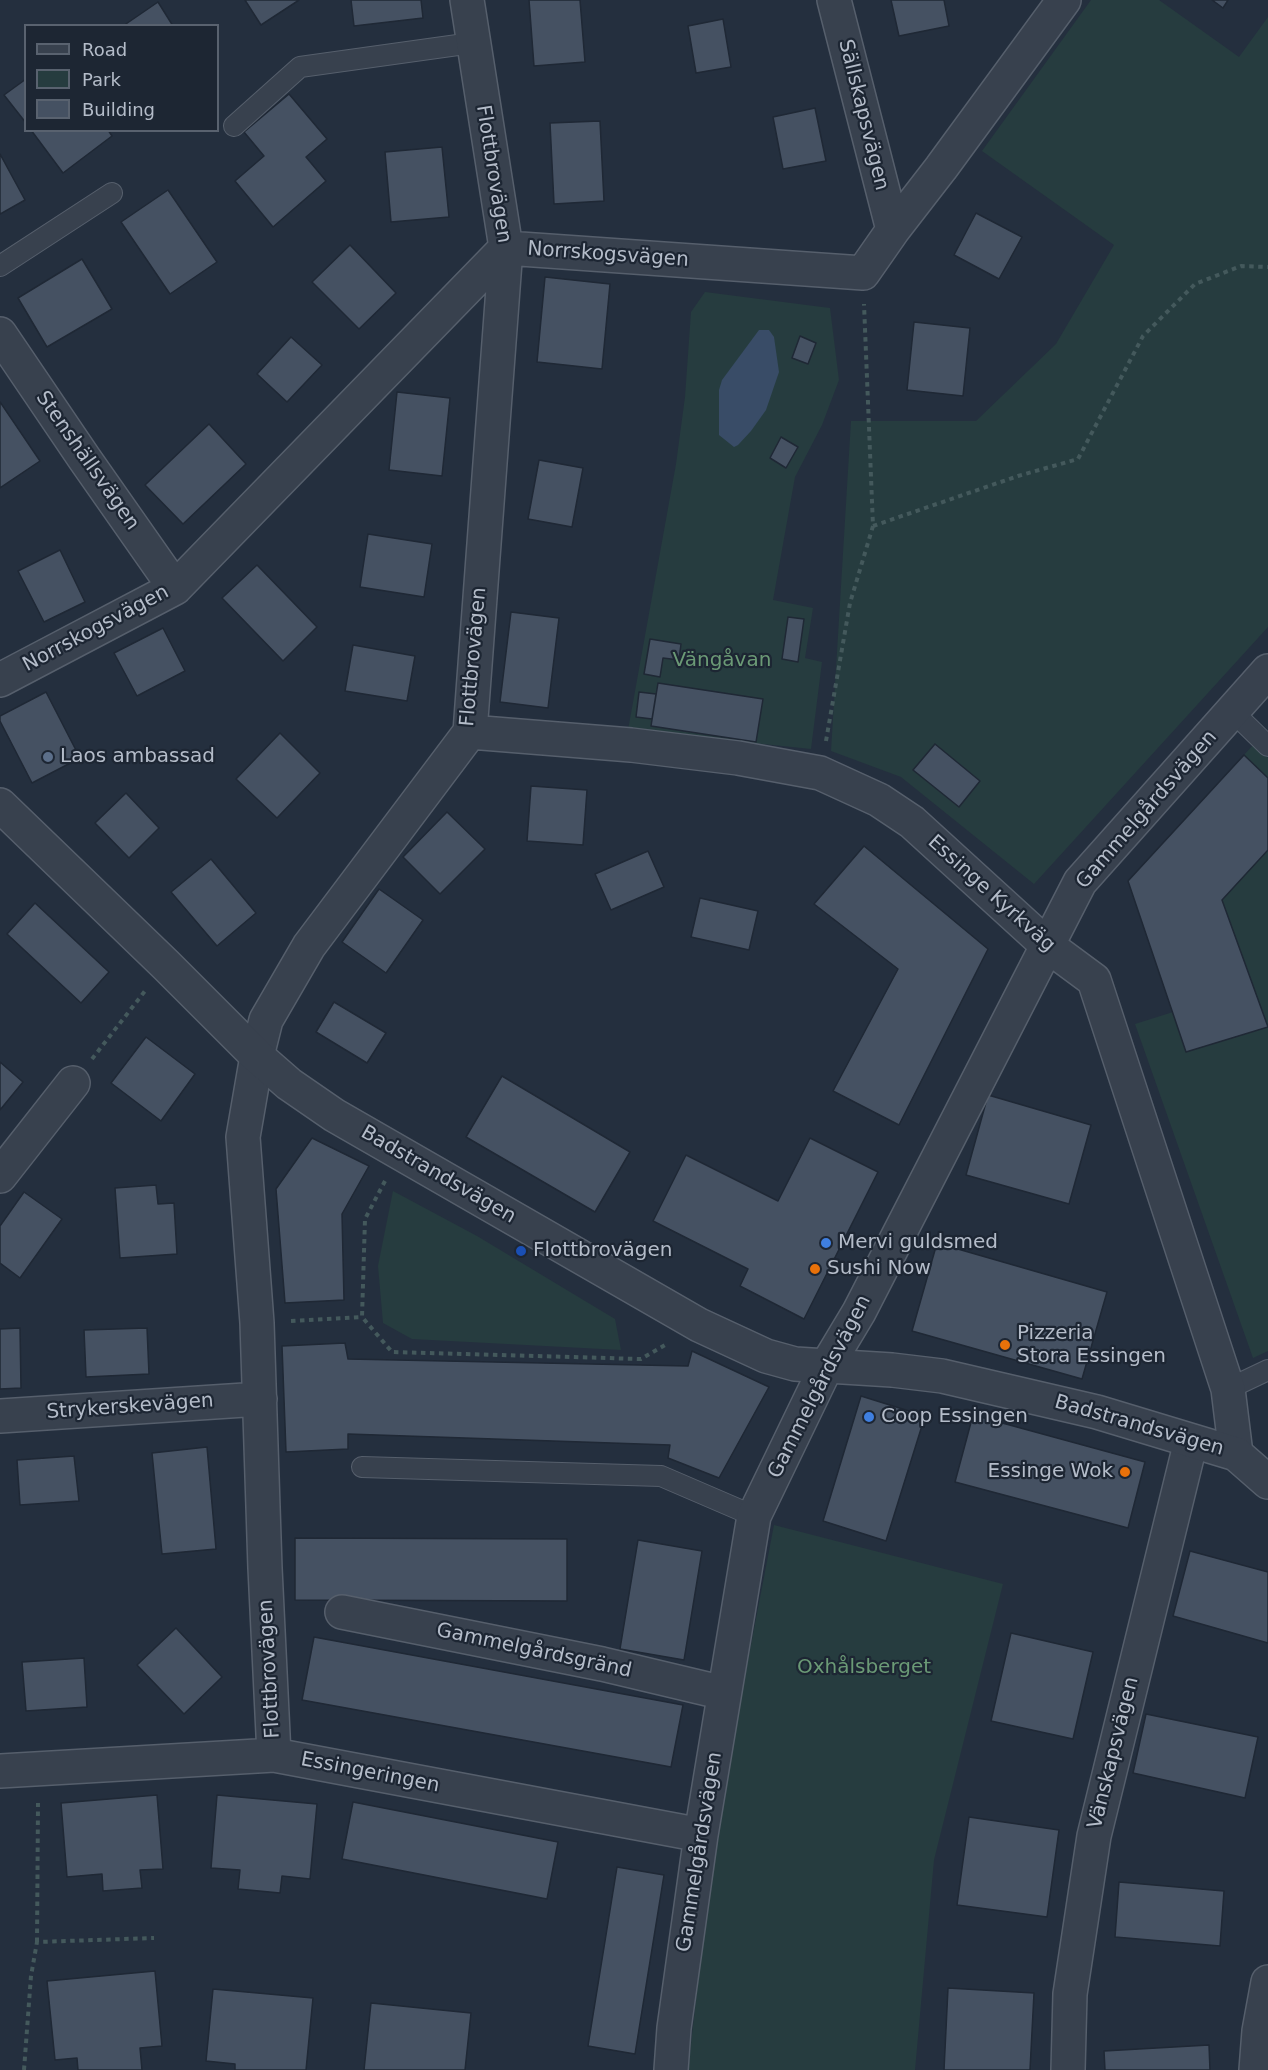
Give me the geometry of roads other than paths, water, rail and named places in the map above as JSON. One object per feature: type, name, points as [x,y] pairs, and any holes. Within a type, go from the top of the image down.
[{"type":"street","name":"Flottbrovägen","points":[[274,1755],[257,1323],[243,1137],[257,1056],[266,1020],[309,946],[470,732],[506,248],[467,0]]},
{"type":"street","name":"Sällskapsvägen","points":[[834,0],[893,230]]},
{"type":"street","points":[[893,230],[1064,0]]},
{"type":"street","name":"Norrskogsvägen","points":[[0,680],[175,588],[506,248],[863,273],[893,230]]},
{"type":"street","name":"Stenshällsvägen","points":[[0,334],[175,588]]},
{"type":"street","name":"Gammelgårdsvägen","points":[[671,2070],[674,2028],[701,1835],[754,1516],[826,1367],[859,1312],[1080,882],[1268,671]]},
{"type":"street","name":"Essinge Kyrkväg","points":[[470,732],[631,745],[738,758],[820,773],[879,800],[912,822],[1048,946],[1094,980],[1228,1389],[1236,1454]]},
{"type":"street","name":"Badstrandsvägen","points":[[0,805],[257,1056],[289,1084],[399,1154],[699,1325],[766,1356],[795,1364],[892,1370],[942,1376],[1086,1409],[1236,1454],[1268,1482]]},
{"type":"street","points":[[0,1176],[73,1083]]},
{"type":"street","name":"Strykerskevägen","points":[[0,1416],[260,1399]]},
{"type":"street","name":"Vänskapsvägen","points":[[1068,2070],[1070,1994],[1094,1836],[1191,1440]]},
{"type":"street","name":"Gammelgårdsgränd","points":[[342,1612],[602,1664],[724,1693]]},
{"type":"street","name":"Essingeringen","points":[[0,1771],[274,1755],[701,1835]]},
{"type":"street","points":[[1256,2070],[1259,2031],[1268,1982]]},
{"type":"lane","points":[[234,126],[300,67],[472,43]]},
{"type":"lane","points":[[0,266],[112,194]]},
{"type":"lane","points":[[1233,712],[1268,746]]},
{"type":"lane","points":[[1228,1389],[1268,1370]]},
{"type":"lane","points":[[362,1467],[661,1476],[754,1516]]},
{"type":"water","points":[[759,330],[769,330],[774,337],[779,372],[766,410],[751,431],[734,447],[719,435],[719,390],[722,380]]},
{"type":"place","name":"Laos ambassad","points":[[48,757]]},
{"type":"place","name":"Mervi guldsmed","points":[[826,1243]]},
{"type":"place","name":"Flottbrovägen","points":[[521,1251]]},
{"type":"place","name":"Sushi Now","points":[[815,1269]]},
{"type":"place","name":"Pizzeria Stora Essingen","points":[[1005,1345]]},
{"type":"place","name":"Coop Essingen","points":[[869,1417]]},
{"type":"place","name":"Essinge Wok","points":[[1125,1472]]},
{"type":"park label","name":"Vängåvan","points":[[722,661]]},
{"type":"park label","name":"Oxhålsberget","points":[[864,1668]]}]
